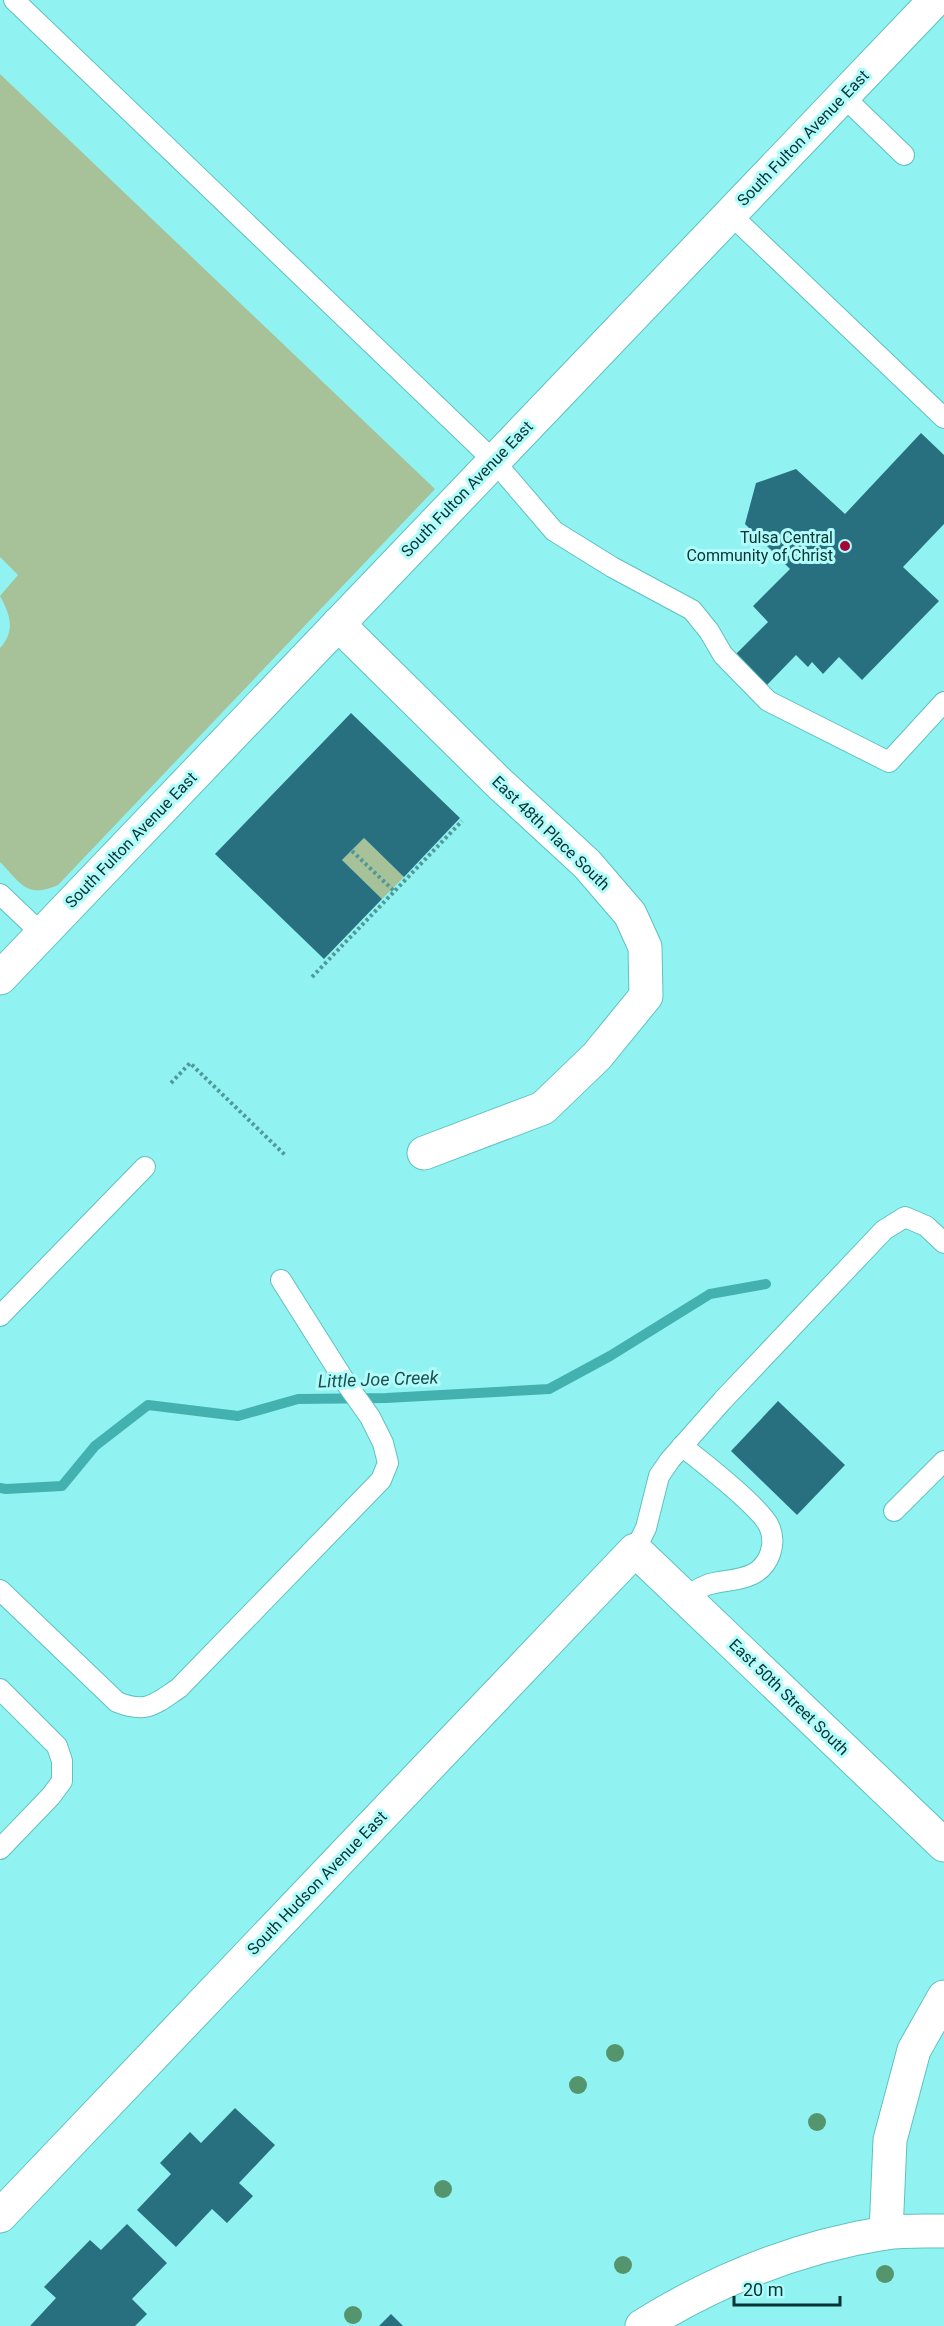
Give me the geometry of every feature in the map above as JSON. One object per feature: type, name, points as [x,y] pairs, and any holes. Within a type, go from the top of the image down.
[{"type":"street","name":"South Fulton Avenue East","points":[[0,978],[935,0]]},
{"type":"street","name":"East 48th Place South","points":[[338,624],[500,784],[587,864],[630,914],[645,947],[646,996],[597,1056],[543,1108],[424,1153]]},
{"type":"street","name":"East 50th Street South","points":[[635,1550],[944,1845]]},
{"type":"street","name":"South Hudson Avenue East","points":[[0,2216],[635,1550]]},
{"type":"street","points":[[886,2233],[890,2140],[914,2050],[944,1997]]},
{"type":"street","points":[[642,2326],[705,2291],[770,2262],[886,2233],[944,2231]]},
{"type":"lane","points":[[14,0],[494,461],[554,531],[612,567],[692,610],[709,631],[723,656],[768,700],[889,762],[944,702]]},
{"type":"lane","points":[[843,96],[904,155]]},
{"type":"lane","points":[[730,214],[944,418]]},
{"type":"lane","points":[[0,894],[42,934]]},
{"type":"lane","points":[[0,1316],[145,1167]]},
{"type":"lane","points":[[635,1550],[646,1528],[659,1476],[682,1446],[715,1408],[884,1230],[905,1217],[926,1226],[944,1243]]},
{"type":"lane","points":[[0,1590],[117,1702],[132,1708],[148,1708],[179,1688],[381,1480],[388,1463],[383,1443],[370,1417],[346,1383],[282,1280]]},
{"type":"lane","points":[[682,1446],[708,1466],[760,1515],[769,1525],[773,1539],[769,1559],[761,1568],[752,1574],[706,1584],[686,1599]]},
{"type":"lane","points":[[894,1511],[944,1461]]},
{"type":"lane","points":[[0,1689],[57,1746],[62,1761],[62,1781],[51,1796],[0,1849]]},
{"type":"path","points":[[312,977],[462,821]]},
{"type":"path","points":[[352,851],[394,891]]},
{"type":"path","points":[[171,1083],[190,1063],[285,1155]]},
{"type":"green space","points":[[0,74],[435,489],[58,885],[38,890],[25,887],[0,862],[0,648],[8,635],[10,622],[0,596],[18,575],[0,557]]},
{"type":"green space","points":[[364,838],[404,877],[382,899],[342,860]]},
{"type":"building","name":"Tulsa Central Community of Christ","points":[[921,433],[944,455],[944,524],[903,567],[939,601],[862,680],[839,657],[823,674],[812,662],[808,667],[796,655],[767,685],[736,654],[768,622],[753,606],[790,569],[745,524],[756,483],[796,469],[845,514]]},
{"type":"building","points":[[351,713],[460,818],[404,877],[364,838],[342,860],[382,899],[324,959],[215,854]]},
{"type":"building","points":[[778,1401],[845,1465],[797,1515],[731,1451]]},
{"type":"building","points":[[235,2108],[275,2145],[239,2183],[253,2196],[227,2223],[212,2209],[176,2247],[137,2210],[171,2174],[160,2163],[190,2132],[201,2143]]},
{"type":"building","points":[[127,2224],[167,2263],[132,2299],[147,2314],[135,2326],[30,2326],[56,2298],[44,2287],[90,2240],[101,2250]]},
{"type":"building","points":[[391,2314],[403,2326],[379,2326]]},
{"type":"waterway","name":"Little Joe Creek","points":[[0,1488],[62,1486],[95,1446],[148,1405],[238,1416],[298,1399],[386,1398],[549,1389],[610,1356],[710,1294],[766,1284]]},
{"type":"place","name":"Tulsa Central Community of Christ","points":[[845,546]]}]
